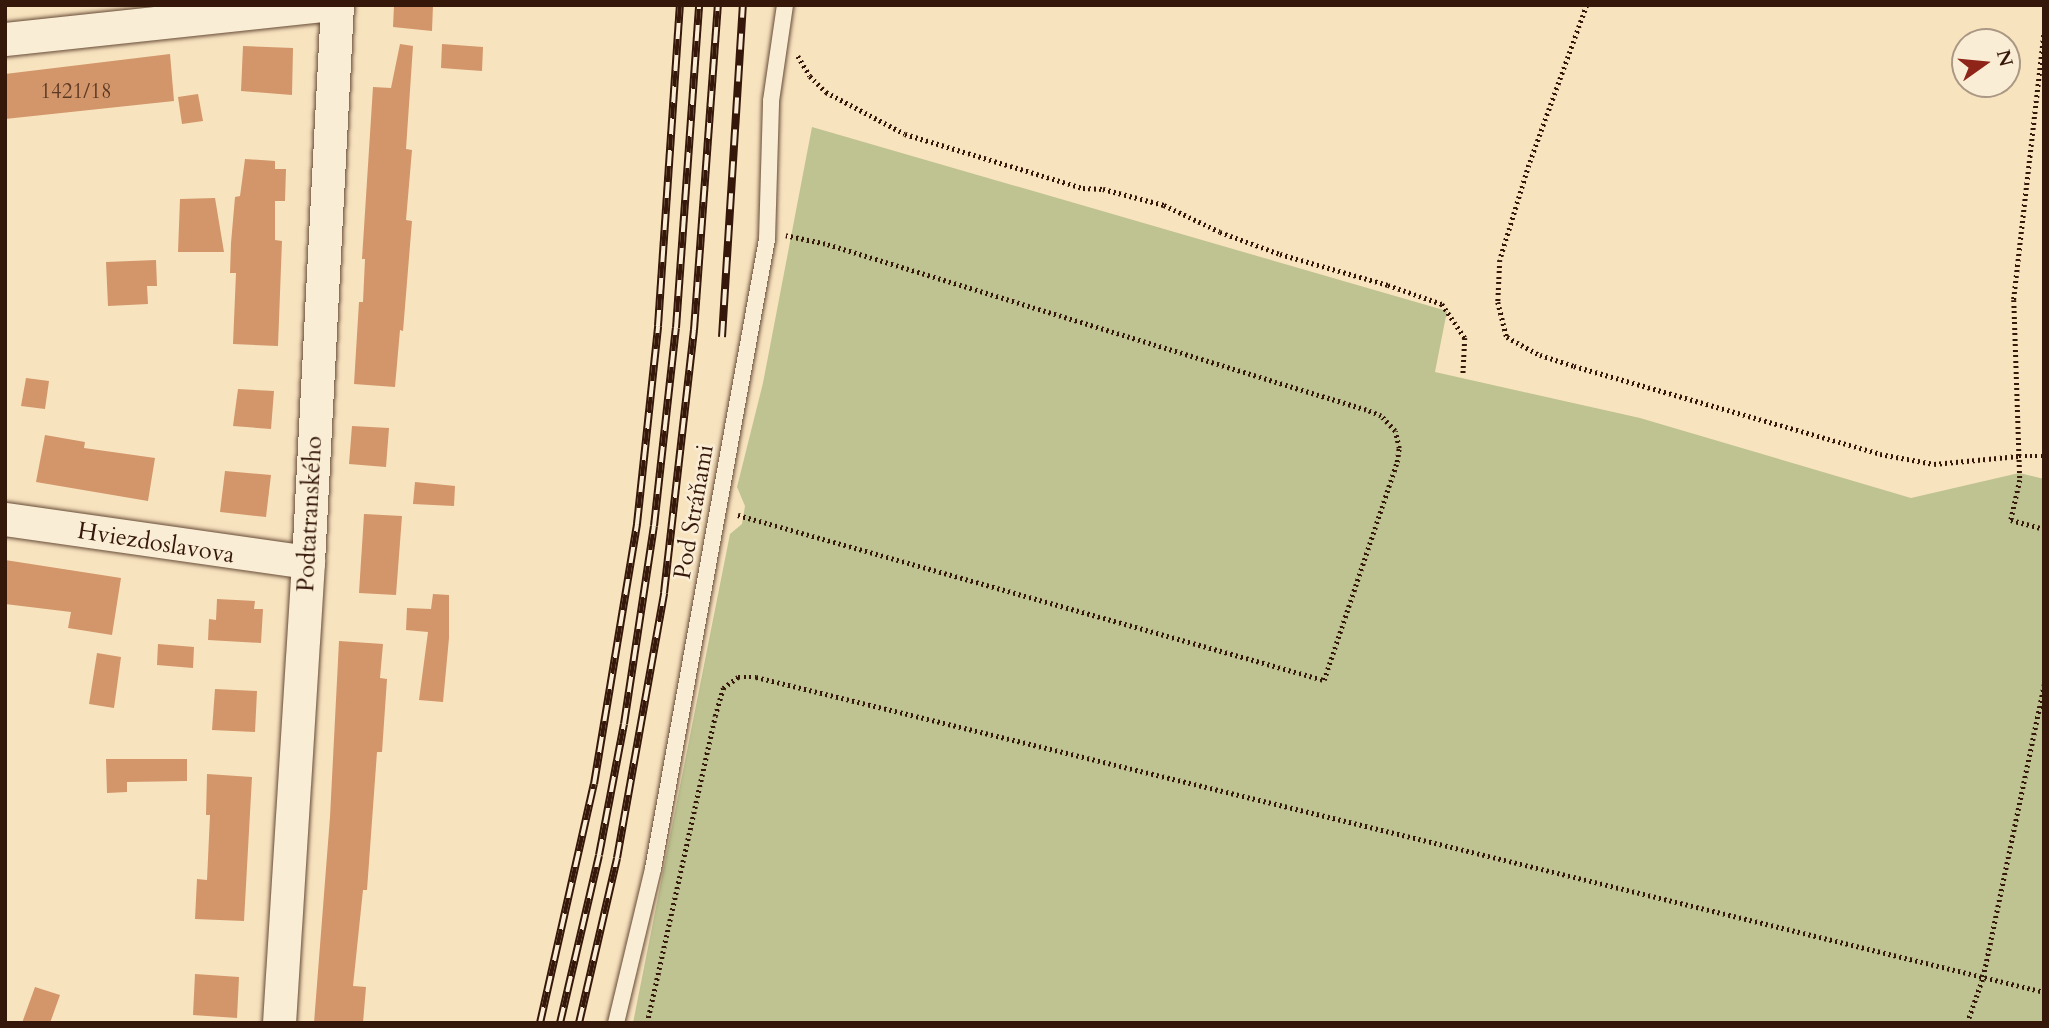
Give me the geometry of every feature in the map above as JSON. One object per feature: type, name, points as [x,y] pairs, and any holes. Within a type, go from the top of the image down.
[{"type":"street","points":[[5,40],[324,5]]},
{"type":"street","name":"Podtatranského","points":[[279,1023],[308,562],[337,5]]},
{"type":"street","name":"Hviezdoslavova","points":[[5,519],[308,562]]},
{"type":"lane","name":"Pod Stráňami","points":[[616,1023],[653,869],[768,232],[771,101],[785,9]]},
{"type":"path","points":[[1587,5],[1529,165],[1500,260],[1498,302],[1507,337],[1540,355],[1574,366],[1880,454],[1934,464],[2044,456]]},
{"type":"path","points":[[785,9],[793,47],[810,76],[826,92],[905,134],[1083,188],[1103,189],[1164,205],[1220,232],[1280,254],[1388,285],[1442,304],[1465,338],[1463,375]]},
{"type":"path","points":[[2044,35],[2014,300],[2020,480],[2011,520],[2044,529]]},
{"type":"path","points":[[717,511],[1000,587],[1324,680],[1332,664],[1397,462],[1399,448],[1395,431],[1381,416],[1366,410],[825,244],[768,232]]},
{"type":"path","points":[[647,1023],[715,716],[723,688],[738,677],[756,677],[2044,992]]},
{"type":"path","points":[[1967,1023],[1983,977],[2044,684]]},
{"type":"green space","points":[[812,127],[1447,311],[1435,372],[1640,418],[1911,498],[2019,473],[2044,479],[2044,1023],[633,1023],[730,534],[742,524],[745,506],[737,487],[763,383]]},
{"type":"building","points":[[394,5],[433,5],[432,31],[393,27]]},
{"type":"building","points":[[400,44],[413,46],[406,149],[412,150],[406,220],[412,221],[403,331],[400,330],[395,387],[354,384],[359,302],[363,302],[365,259],[362,259],[373,87],[391,88]]},
{"type":"building","points":[[442,44],[483,47],[482,71],[441,68]]},
{"type":"building","points":[[243,46],[293,48],[292,95],[241,91]]},
{"type":"building","points":[[170,54],[174,101],[5,119],[5,74]]},
{"type":"building","points":[[198,94],[203,121],[182,124],[178,97]]},
{"type":"building","points":[[245,159],[275,161],[275,169],[286,169],[285,201],[275,201],[275,240],[282,241],[278,346],[233,344],[236,273],[230,273],[231,243],[235,197],[240,196]]},
{"type":"building","points":[[215,198],[224,252],[178,252],[180,199]]},
{"type":"building","points":[[156,260],[157,286],[147,286],[148,304],[108,306],[106,262]]},
{"type":"building","points":[[26,378],[49,381],[45,409],[21,406]]},
{"type":"building","points":[[238,389],[274,391],[271,429],[233,426]]},
{"type":"building","points":[[352,426],[389,428],[386,467],[349,464]]},
{"type":"building","points":[[45,435],[85,442],[84,448],[155,458],[148,501],[36,482]]},
{"type":"building","points":[[225,471],[271,475],[266,517],[220,512]]},
{"type":"building","points":[[415,482],[455,486],[454,506],[413,504]]},
{"type":"building","points":[[364,514],[402,516],[396,595],[359,593]]},
{"type":"building","points":[[5,560],[121,578],[112,635],[68,628],[71,612],[5,604]]},
{"type":"building","points":[[433,594],[449,595],[449,638],[443,702],[419,700],[428,632],[406,630],[407,608],[431,609]]},
{"type":"building","points":[[217,599],[255,601],[254,609],[263,609],[261,643],[208,640],[209,619],[216,620]]},
{"type":"building","points":[[339,641],[383,644],[380,678],[387,679],[382,752],[377,752],[367,890],[363,890],[353,986],[366,987],[363,1023],[314,1023],[330,817]]},
{"type":"building","points":[[158,644],[194,647],[193,668],[157,665]]},
{"type":"building","points":[[97,653],[121,657],[114,708],[89,704]]},
{"type":"building","points":[[215,689],[257,691],[255,732],[212,730]]},
{"type":"building","points":[[106,759],[187,759],[187,781],[127,782],[127,792],[107,793]]},
{"type":"building","points":[[207,774],[252,777],[244,921],[195,919],[197,879],[207,880],[210,815],[206,815]]},
{"type":"building","points":[[195,974],[239,977],[237,1018],[193,1015]]},
{"type":"building","points":[[35,987],[60,995],[50,1023],[22,1023]]},
{"type":"railway","points":[[540,1023],[594,784],[637,524],[658,326],[680,5]]},
{"type":"railway","points":[[560,1023],[599,855],[624,724],[654,526],[676,328],[699,5]]},
{"type":"railway","points":[[579,1023],[617,858],[664,593],[694,330],[718,5]]},
{"type":"railway","points":[[722,337],[743,5]]}]
